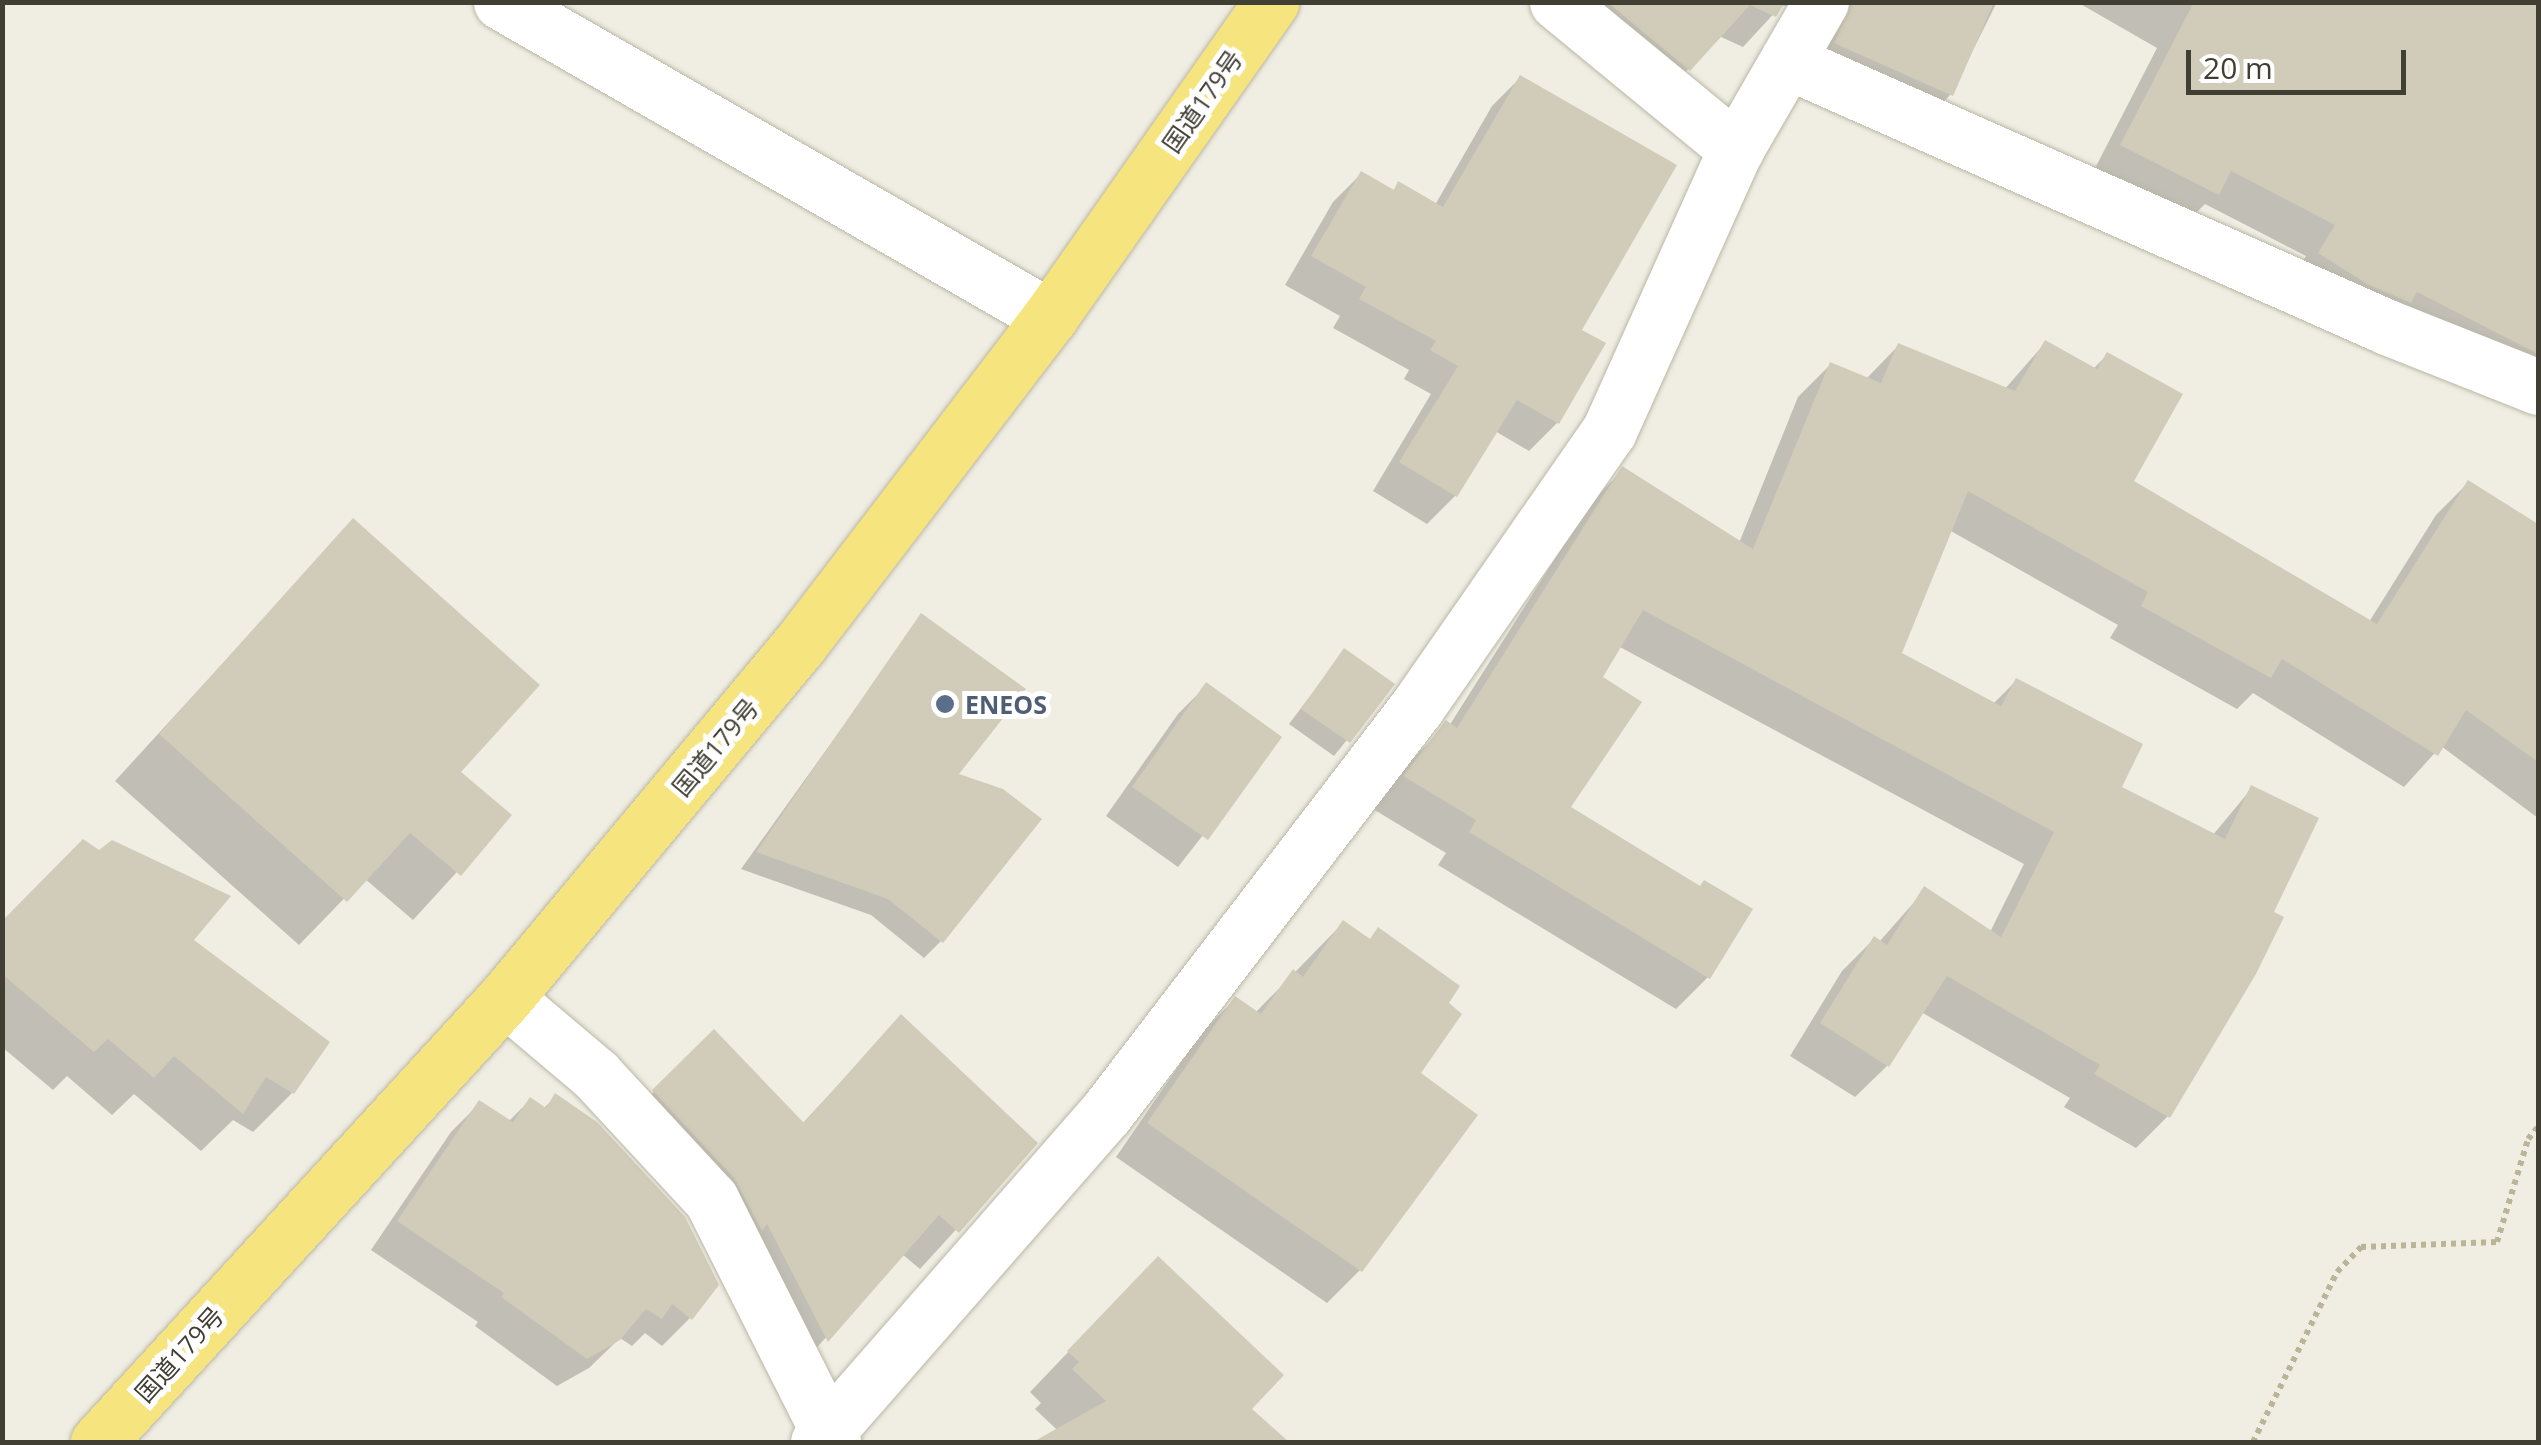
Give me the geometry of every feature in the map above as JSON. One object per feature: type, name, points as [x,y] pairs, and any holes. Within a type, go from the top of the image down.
[{"type":"highway","name":"国道179号","points":[[98,1442],[504,998],[800,644],[1050,317],[1271,2]]},
{"type":"street","points":[[501,2],[1050,317]]},
{"type":"street","points":[[1556,2],[1736,149]]},
{"type":"street","points":[[504,998],[596,1075],[711,1199],[827,1438],[1106,1112],[1417,707],[1609,431],[1736,149],[1821,2]]},
{"type":"street","points":[[1787,60],[2387,327],[2538,387]]},
{"type":"path","points":[[2252,1442],[2336,1272],[2362,1247],[2497,1242],[2528,1139],[2538,1127]]},
{"type":"building","points":[[1607,2],[1785,2],[1776,17],[1750,5],[1690,71]]},
{"type":"building","points":[[1852,2],[1994,2],[1953,96],[1834,43]]},
{"type":"building","points":[[2194,2],[2538,2],[2538,354],[2417,292],[2411,303],[2367,284],[2318,253],[2335,225],[2231,171],[2219,195],[2120,145]]},
{"type":"building","points":[[1520,75],[1677,165],[1582,330],[1606,343],[1559,424],[1517,400],[1457,497],[1399,462],[1458,366],[1430,350],[1436,341],[1359,299],[1366,287],[1311,256],[1361,171],[1394,190],[1398,181],[1443,207]]},
{"type":"building","points":[[2045,340],[2097,369],[2107,352],[2183,394],[2134,481],[2377,624],[2468,480],[2538,524],[2538,762],[2466,710],[2438,756],[2282,659],[2271,678],[2141,606],[2148,592],[1968,491],[1902,653],[2001,706],[2016,678],[2143,744],[2122,787],[2225,839],[2251,785],[2319,818],[2274,912],[2284,917],[2256,974],[2170,1118],[2094,1074],[2100,1065],[1947,976],[1889,1067],[1820,1023],[1874,936],[1887,945],[1924,886],[2001,937],[2054,832],[1643,610],[1603,677],[1642,702],[1571,807],[1700,886],[1704,880],[1753,909],[1710,979],[1469,832],[1476,820],[1403,776],[1446,720],[1457,728],[1622,466],[1753,549],[1830,362],[1881,383],[1898,343],[2015,391]]},
{"type":"building","points":[[353,518],[540,685],[461,772],[512,815],[461,876],[410,833],[347,902],[159,734]]},
{"type":"building","points":[[921,613],[1026,689],[959,774],[1003,789],[1042,819],[943,943],[888,899],[756,852]]},
{"type":"building","points":[[1344,648],[1395,684],[1350,743],[1301,709]]},
{"type":"building","points":[[1206,682],[1282,737],[1208,840],[1132,787]]},
{"type":"building","points":[[83,839],[99,850],[112,840],[231,896],[194,940],[330,1042],[294,1094],[266,1077],[243,1114],[174,1056],[154,1078],[108,1039],[94,1052],[2,974],[2,921]]},
{"type":"building","points":[[1343,920],[1370,939],[1378,927],[1460,986],[1449,1003],[1462,1014],[1421,1073],[1478,1115],[1362,1272],[1147,1123],[1235,996],[1261,1014],[1293,969],[1303,977]]},
{"type":"building","points":[[901,1014],[1038,1143],[959,1233],[939,1215],[828,1342],[767,1224],[762,1231],[734,1178],[652,1090],[714,1029],[804,1123]]},
{"type":"building","points":[[555,1093],[597,1122],[685,1217],[719,1285],[692,1320],[672,1304],[662,1319],[646,1309],[620,1340],[587,1359],[501,1297],[504,1293],[397,1221],[479,1100],[513,1122],[530,1097],[546,1108]]},
{"type":"building","points":[[1158,1256],[1284,1375],[1252,1409],[1289,1442],[1033,1442],[1106,1401],[1072,1369],[1079,1362],[1067,1351]]},
{"type":"place","name":"ENEOS","points":[[945,704]]}]
